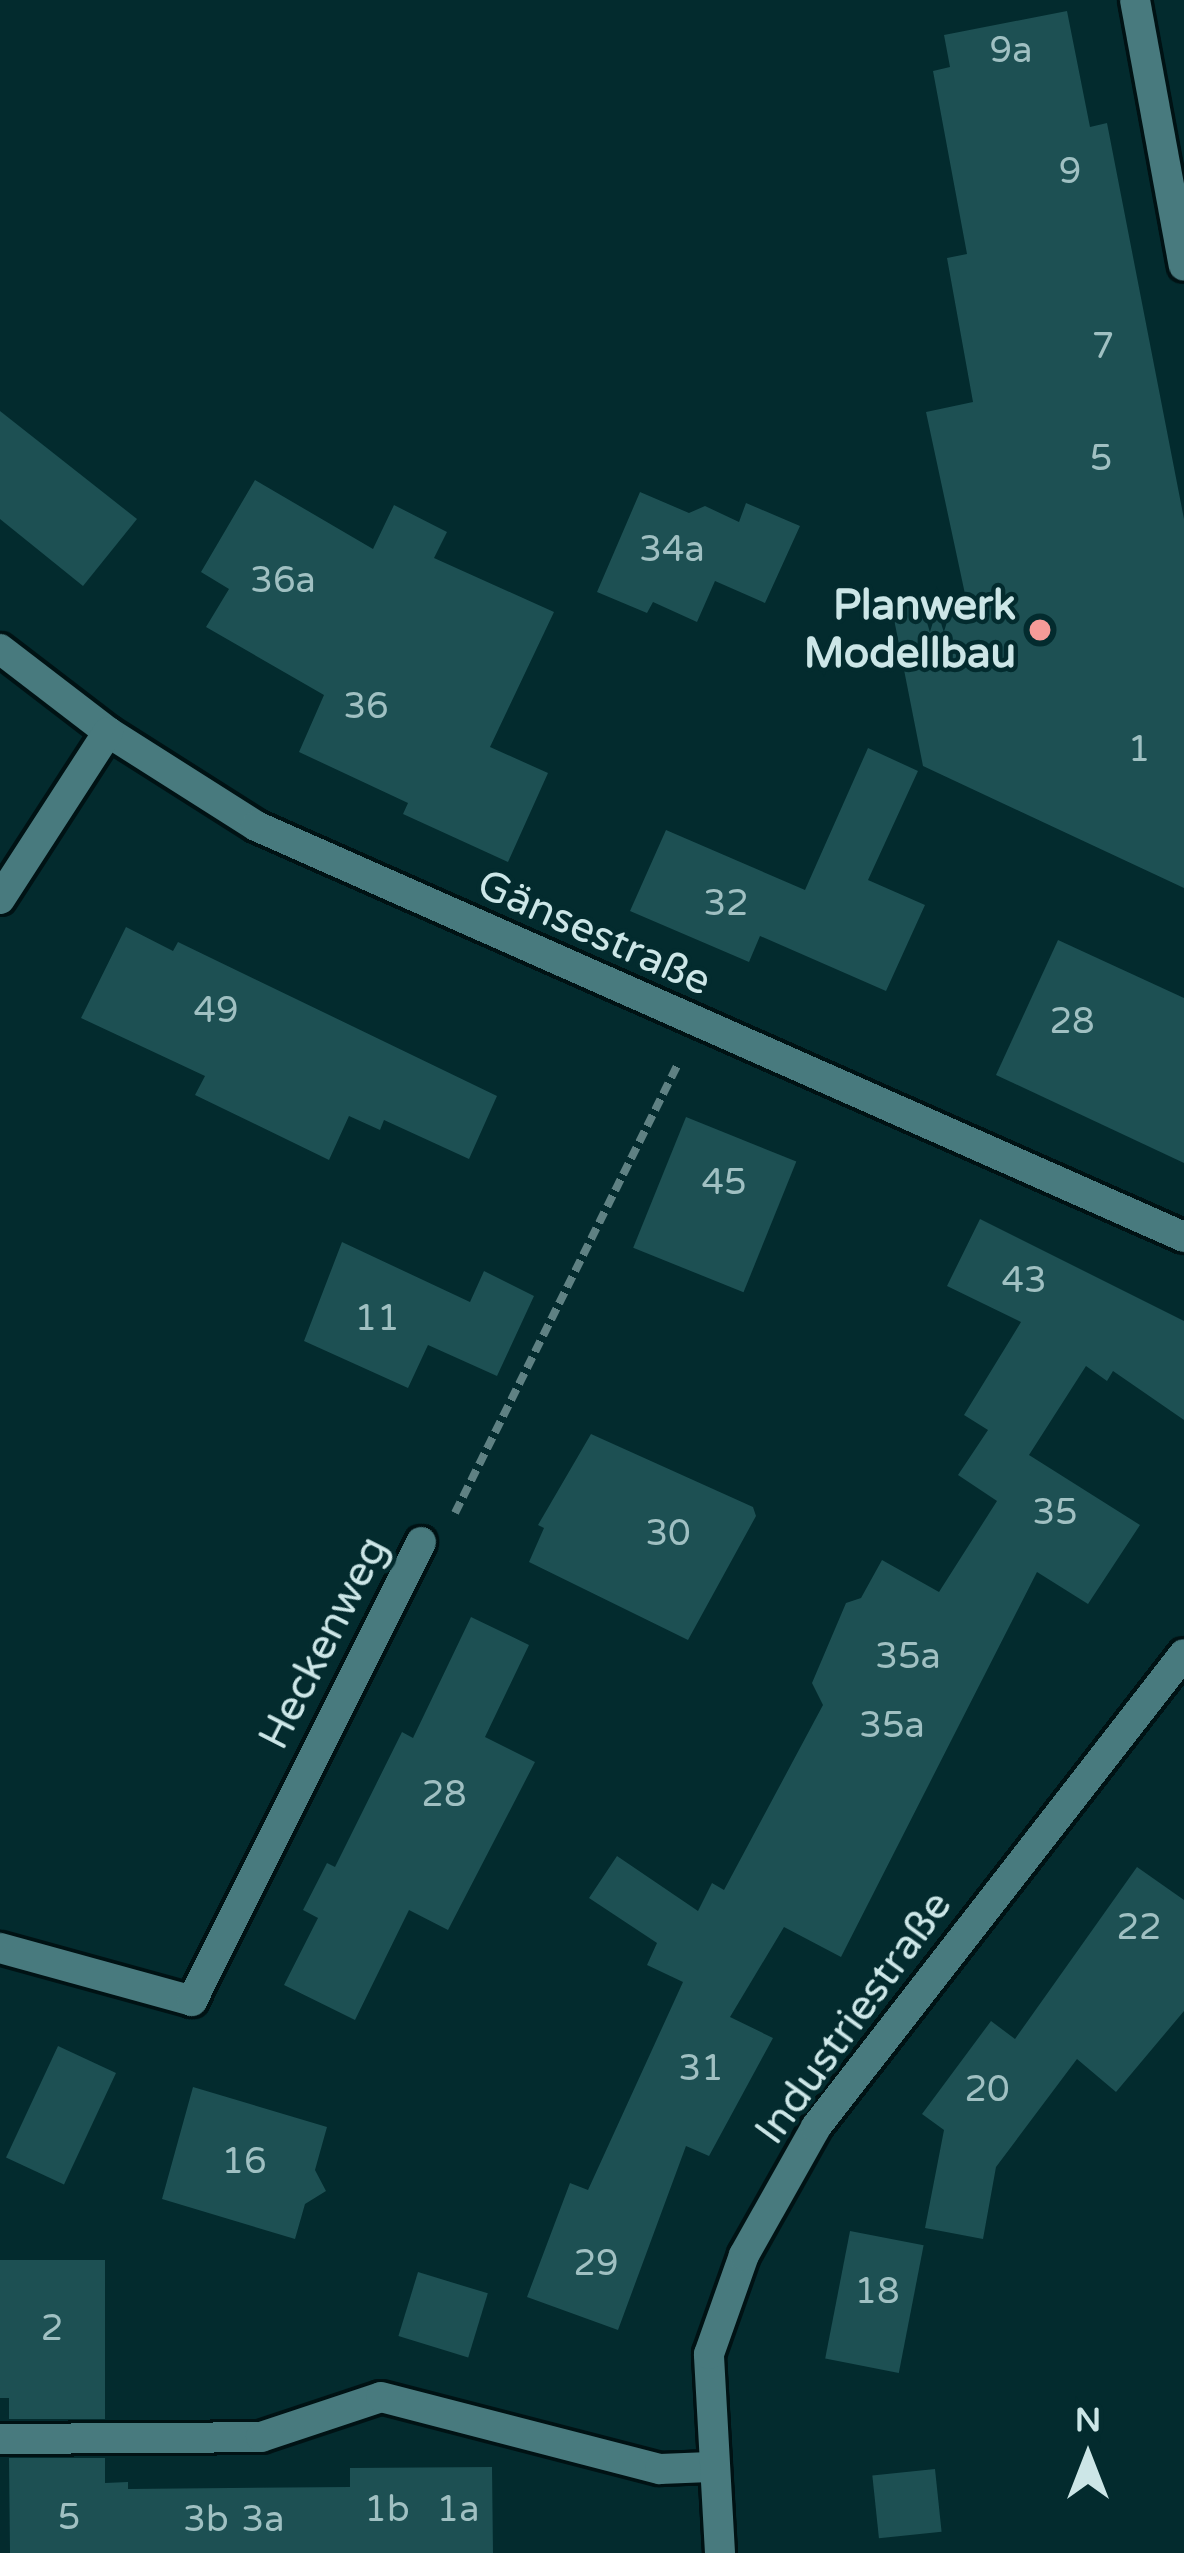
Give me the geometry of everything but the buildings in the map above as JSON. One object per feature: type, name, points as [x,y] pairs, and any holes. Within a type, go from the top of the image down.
[{"type":"street","points":[[1135,0],[1184,266]]},
{"type":"street","name":"Gänsestraße","points":[[0,649],[108,732],[256,826],[1184,1237]]},
{"type":"street","points":[[0,899],[108,732]]},
{"type":"street","name":"Heckenweg","points":[[0,1948],[192,2002],[421,1542]]},
{"type":"street","name":"Industriestraße","points":[[720,2553],[710,2467],[710,2354],[744,2255],[816,2127],[1184,1654]]},
{"type":"street","points":[[0,2439],[261,2437],[381,2397],[660,2469],[710,2467]]},
{"type":"path","name":"Heckenweg","points":[[421,1542],[452,1517],[698,1025]]},
{"type":"place","name":"Planwerk Modellbau","points":[[1040,630]]}]
